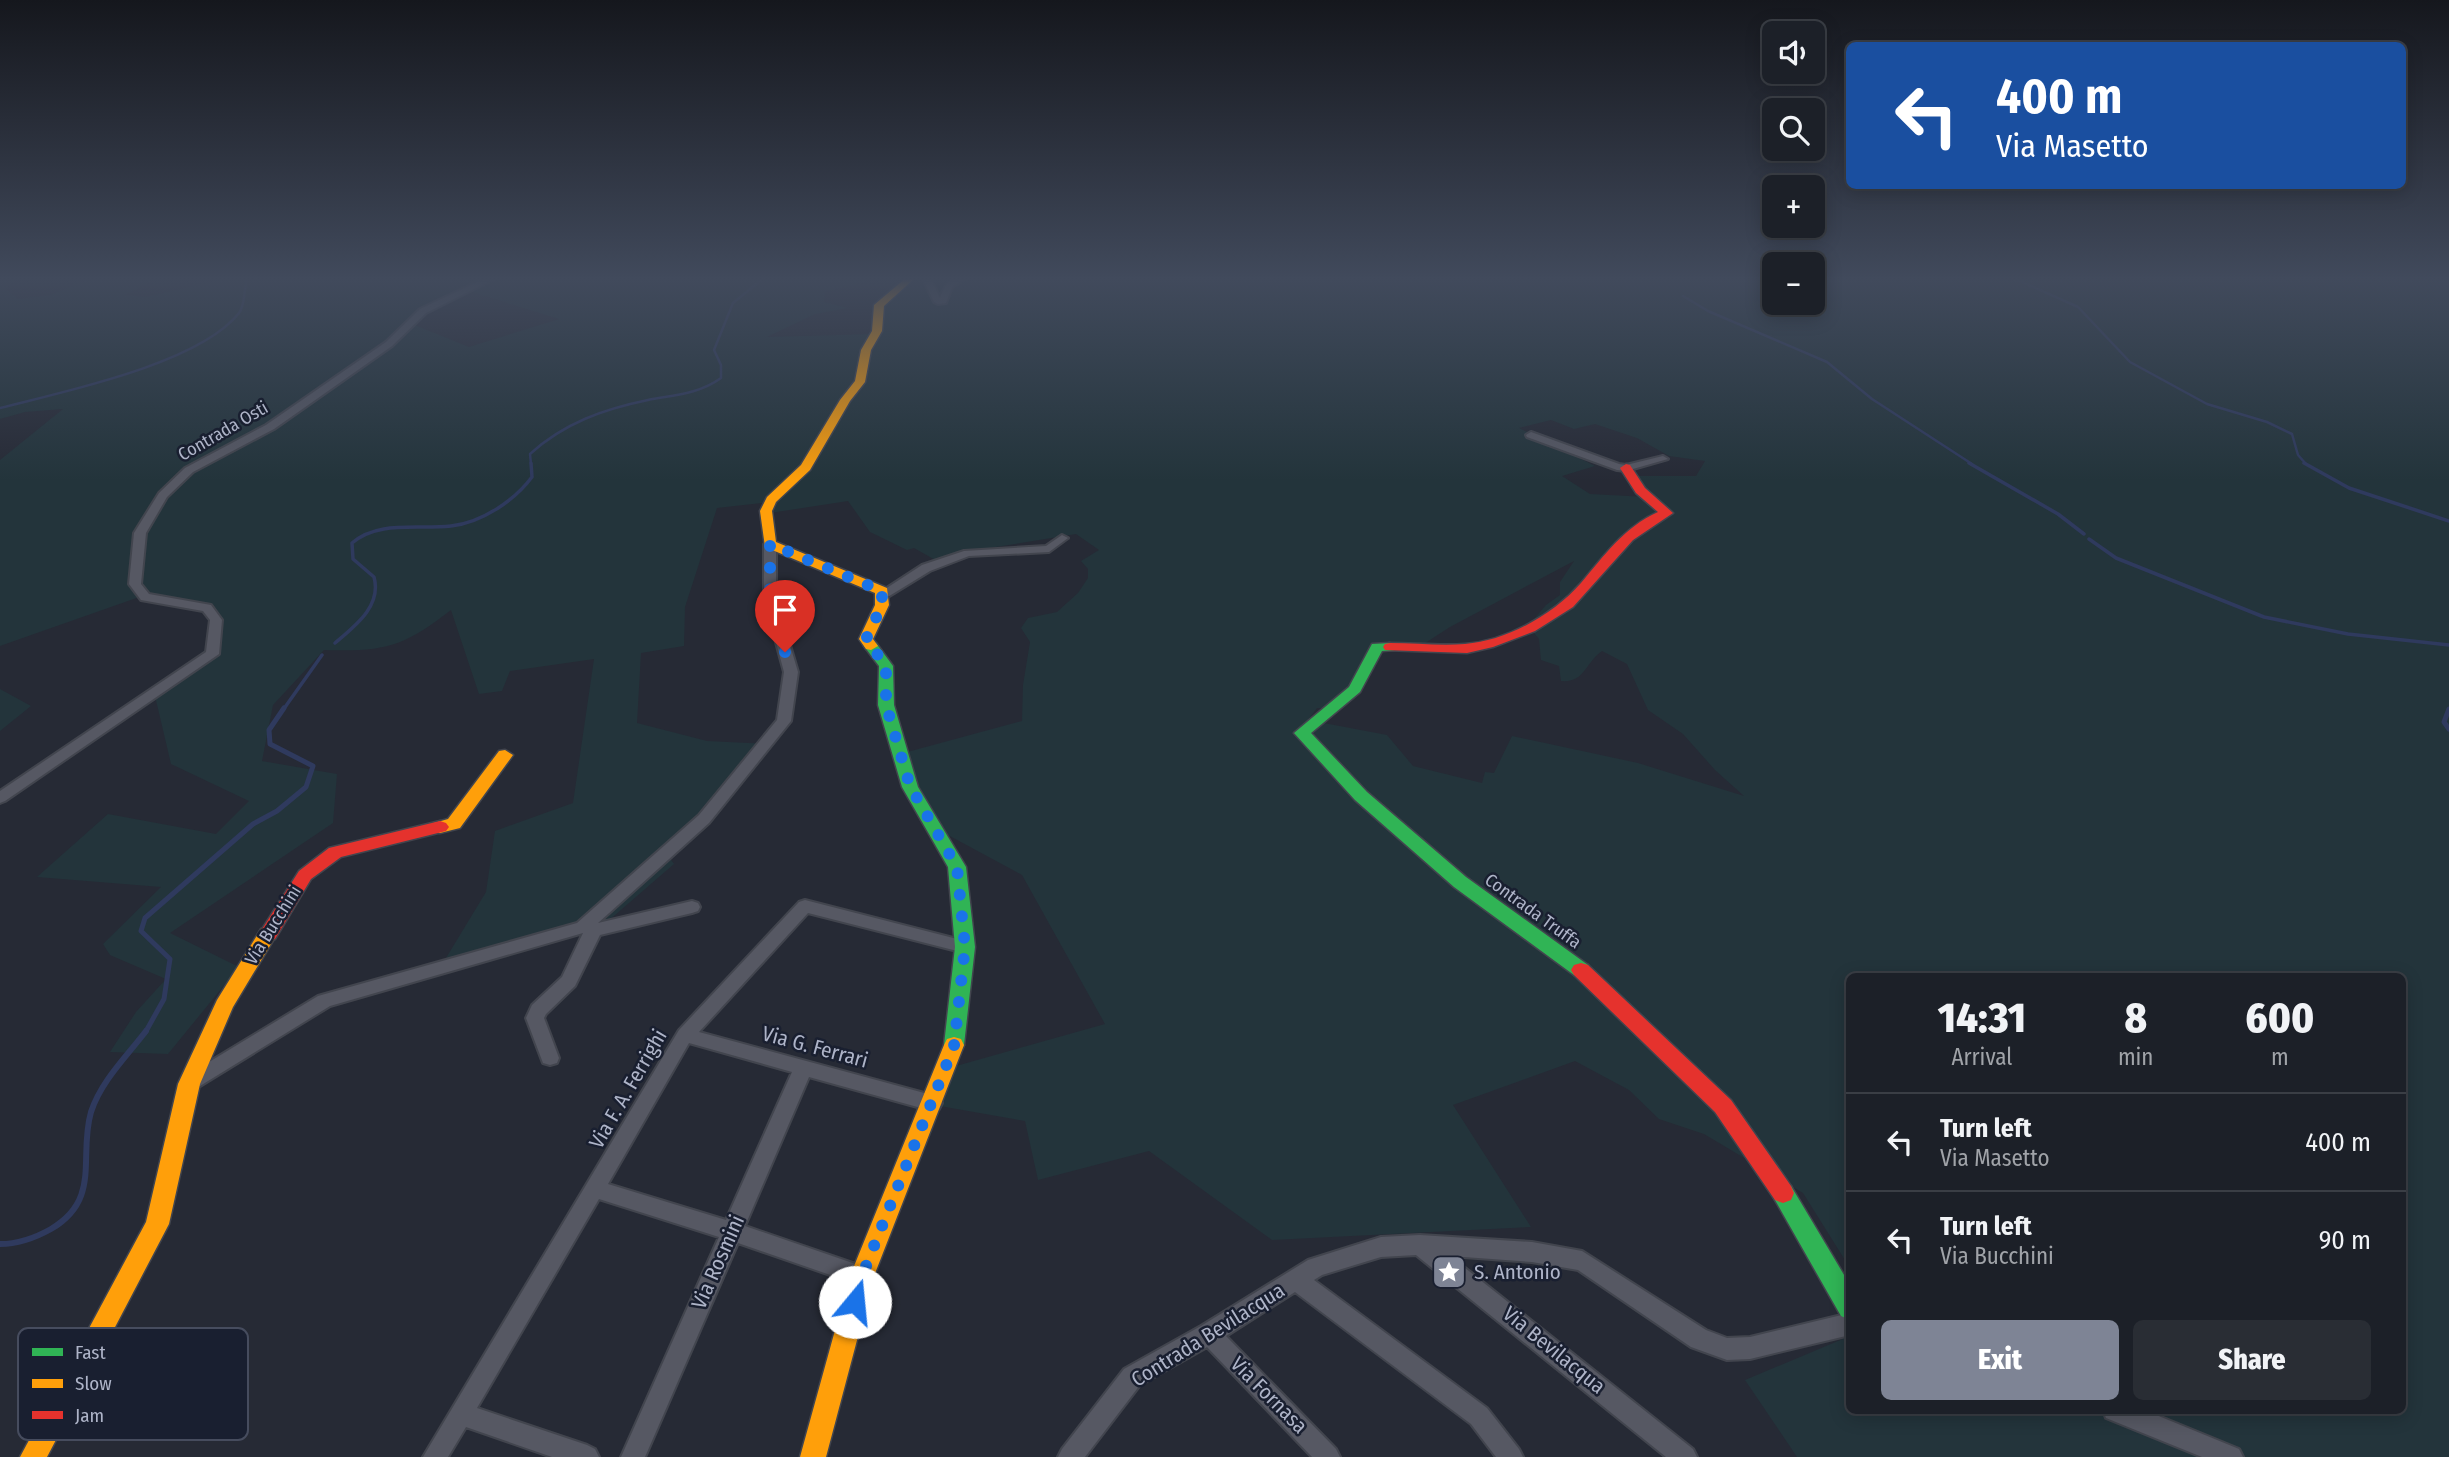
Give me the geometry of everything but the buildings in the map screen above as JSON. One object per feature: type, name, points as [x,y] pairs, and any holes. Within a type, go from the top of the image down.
[{"type":"street","name":"Contrada Osti","points":[[0,798],[212,654],[216,620],[207,608],[145,597],[135,584],[141,533],[163,495],[189,470],[270,427],[388,345]]},
{"type":"street","points":[[550,1058],[535,1018],[538,1010],[569,981],[589,928],[704,819],[783,721],[791,672],[770,598],[770,544],[766,511],[771,500],[807,467],[821,446],[845,400],[860,382],[869,345]]},
{"type":"street","points":[[1531,435],[1585,453],[1608,464],[1626,468],[1663,459]]},
{"type":"street","name":"Contrada Truffa","points":[[1626,468],[1640,490],[1667,513],[1652,518],[1620,545],[1575,599],[1546,621],[1477,647],[1377,647],[1355,689],[1303,733],[1361,796],[1460,882],[1588,975],[1723,1106],[1797,1214],[1846,1301]]},
{"type":"street","points":[[882,595],[926,568],[968,554],[1049,549],[1062,538]]},
{"type":"street","points":[[770,544],[878,587],[882,595],[882,605],[866,639],[886,666],[886,705],[910,786],[957,867],[965,947],[954,1046],[862,1276],[813,1457]]},
{"type":"street","name":"Via Bucchini","points":[[102,1328],[157,1224],[189,1084],[224,1005],[305,875],[335,852],[454,824],[505,755]]},
{"type":"street","points":[[189,1084],[324,1000],[589,928],[692,906]]},
{"type":"street","name":"Via F. A. Ferrighi","points":[[435,1457],[685,1035],[805,906],[965,947]]},
{"type":"street","name":"Via G. Ferrari","points":[[685,1035],[932,1103]]},
{"type":"street","name":"Via Rosmini","points":[[633,1457],[804,1067]]},
{"type":"street","points":[[596,1189],[763,1241],[862,1276]]},
{"type":"street","name":"Contrada Bevilacqua","points":[[1070,1457],[1132,1377],[1317,1268],[1381,1247],[1420,1245],[1532,1252],[1582,1261],[1699,1339],[1727,1349],[1750,1348],[1846,1325]]},
{"type":"street","name":"Via Bevilacqua","points":[[1420,1245],[1685,1457]]},
{"type":"street","name":"Contrada Bevilacqua","points":[[1296,1280],[1479,1416],[1511,1457]]},
{"type":"street","name":"Via Fornasa","points":[[1209,1334],[1328,1457]]},
{"type":"street","points":[[460,1414],[587,1457]]},
{"type":"street","points":[[2124,1414],[2231,1457]]},
{"type":"street","name":"Via Bucchini","points":[[33,1457],[42,1440]]},
{"type":"shaded area","points":[[0,345],[2449,345],[2449,1457],[1797,1457],[1745,1380],[1846,1338],[1846,1414],[2406,1414],[2406,973],[1846,973],[1846,1262],[1803,1193],[1704,1134],[1659,1119],[1629,1090],[1575,1061],[1453,1105],[1531,1227],[1272,1240],[1149,1151],[1038,1180],[1025,1121],[934,1105],[949,1068],[1105,1024],[1022,875],[933,827],[900,754],[1022,721],[1023,685],[1030,642],[1021,628],[1028,618],[1057,612],[1078,593],[1088,578],[1088,569],[1081,561],[1099,550],[1076,534],[971,551],[937,561],[914,548],[907,550],[870,532],[848,501],[770,513],[771,502],[717,508],[685,607],[684,646],[641,653],[637,723],[707,741],[768,744],[669,857],[674,864],[607,922],[608,928],[446,958],[486,892],[495,831],[573,803],[594,659],[510,671],[502,691],[479,694],[451,610],[420,632],[392,645],[363,650],[324,650],[273,705],[262,761],[337,774],[333,823],[170,933],[239,967],[168,1054],[110,1052],[136,1012],[166,979],[110,955],[103,944],[161,887],[37,877],[108,814],[216,834],[249,801],[171,764],[155,696],[211,652],[214,610],[164,603],[145,595],[0,646],[0,460],[63,409],[25,412],[0,419]],"holes":[[[1551,420],[1574,429],[1595,424],[1637,438],[1669,456],[1705,461],[1696,476],[1632,476],[1648,497],[1590,494],[1562,476],[1595,466],[1519,428]],[[1574,561],[1560,582],[1560,595],[1546,605],[1528,626],[1539,639],[1541,660],[1559,666],[1561,681],[1580,676],[1602,651],[1627,664],[1648,710],[1683,734],[1715,770],[1744,796],[1638,763],[1512,736],[1494,773],[1485,772],[1482,783],[1413,766],[1387,735],[1308,720],[1317,708],[1331,708],[1388,644],[1416,649],[1450,627]]]},
{"type":"shaded area","points":[[0,689],[31,706],[0,731]]},
{"type":"waterway","points":[[0,408],[128,374],[197,345]]},
{"type":"waterway","points":[[531,464],[530,454],[543,443],[585,419],[632,404],[695,391],[721,378],[721,365],[714,350],[716,345]]},
{"type":"waterway","points":[[1787,345],[1827,362],[1872,399],[1972,464]]},
{"type":"waterway","points":[[2114,345],[2130,362],[2207,404],[2267,422],[2292,434],[2298,455],[2306,464]]},
{"type":"waterway","points":[[335,643],[365,614],[374,597],[374,577],[353,559],[352,543],[374,531],[399,527],[451,526],[485,516],[525,486],[532,477],[531,463]]},
{"type":"waterway","points":[[1969,463],[2058,514],[2084,534]]},
{"type":"waterway","points":[[2304,463],[2349,488],[2449,521]]},
{"type":"waterway","points":[[2089,539],[2116,558],[2264,617],[2348,634],[2449,645]]},
{"type":"waterway","points":[[283,710],[322,655]]},
{"type":"waterway","points":[[145,1033],[164,999],[170,959],[141,931],[145,918],[253,824],[277,811],[306,787],[313,766],[270,744],[269,730],[284,708]]},
{"type":"waterway","points":[[2449,709],[2444,722],[2449,729]]},
{"type":"waterway","points":[[0,1244],[20,1242],[51,1229],[67,1217],[77,1204],[83,1191],[88,1129],[95,1101],[108,1079],[146,1031]]},
{"type":"traffic: fast","points":[[871,646],[886,666],[886,705],[910,787],[957,867],[965,947],[954,1045]]},
{"type":"traffic: fast","points":[[1390,647],[1377,647],[1355,689],[1302,733],[1361,796],[1460,882],[1581,970]]},
{"type":"traffic: fast","points":[[1783,1193],[1846,1301]]},
{"type":"traffic: slow","points":[[869,345],[860,382],[845,400],[806,467],[771,500],[766,511],[770,544],[882,591],[882,605],[866,639],[871,646]]},
{"type":"traffic: slow","points":[[440,827],[454,824],[505,755]]},
{"type":"traffic: slow","points":[[102,1328],[157,1224],[189,1084],[224,1005],[268,934]]},
{"type":"traffic: slow","points":[[813,1457],[862,1276],[954,1045]]},
{"type":"traffic: slow","points":[[33,1457],[42,1440]]},
{"type":"traffic: jam","points":[[1390,647],[1477,647],[1530,628],[1568,604],[1628,537],[1640,527],[1667,513],[1640,490],[1626,468]]},
{"type":"traffic: jam","points":[[268,934],[305,875],[335,852],[440,827]]},
{"type":"traffic: jam","points":[[1581,970],[1723,1106],[1783,1193]]},
{"type":"place","name":"S. Antonio","points":[[1449,1272]]},
{"type":"route","points":[[785,652],[770,598],[770,544],[878,587],[882,591],[882,605],[866,639],[886,666],[886,705],[910,786],[957,867],[965,947],[954,1046],[862,1276],[855,1302]]}]
